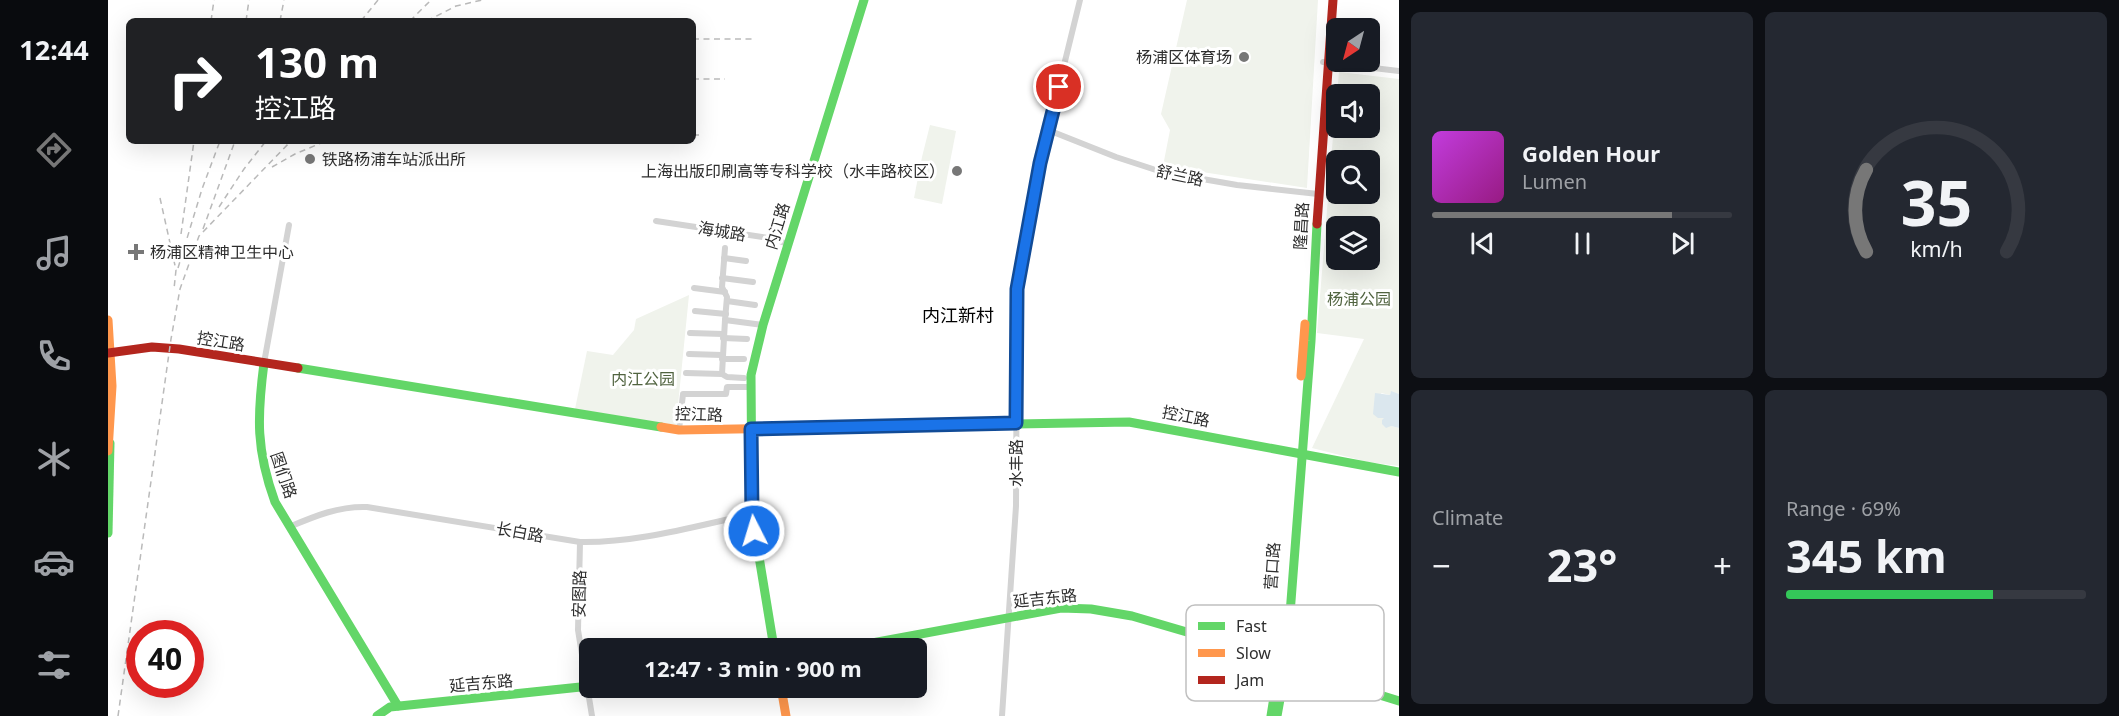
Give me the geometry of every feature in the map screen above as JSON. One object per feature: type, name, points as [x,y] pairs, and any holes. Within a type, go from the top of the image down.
[{"type":"main road","name":"内江路","points":[[772,638],[752,514],[751,387],[754,357],[864,0]]},
{"type":"main road","name":"隆昌路","points":[[1327,18],[1328,0]]},
{"type":"main road","name":"隆昌路","points":[[1331,18],[1333,0]]},
{"type":"main road","name":"隆昌路","points":[[1299,454],[1326,63]]},
{"type":"main road","points":[[108,320],[112,360],[112,401],[108,451]]},
{"type":"main road","name":"控江路","points":[[108,353],[165,348],[679,430],[1129,422],[1172,428],[1399,472]]},
{"type":"main road","name":"图们路","points":[[264,363],[258,410],[258,441],[275,502],[398,705]]},
{"type":"main road","points":[[108,393],[111,463],[108,533]]},
{"type":"main road","name":"营口路","points":[[1288,605],[1299,454]]},
{"type":"main road","name":"延吉东路","points":[[898,638],[1061,608],[1113,612],[1186,632]]},
{"type":"main road","name":"延吉东路","points":[[377,716],[390,707],[398,705],[579,687]]},
{"type":"main road","name":"延吉东路","points":[[1384,696],[1399,701]]},
{"type":"main road","points":[[783,698],[786,716]]},
{"type":"main road","name":"营口路","points":[[1271,716],[1275,701]]},
{"type":"main road","name":"营口路","points":[[1277,716],[1279,701]]},
{"type":"street","name":"水丰路","points":[[1002,716],[1016,506],[1017,289],[1048,130],[1080,0]]},
{"type":"street","points":[[1380,69],[1399,71]]},
{"type":"street","name":"舒兰路","points":[[1048,130],[1124,160],[1162,172],[1199,180],[1316,194]]},
{"type":"street","name":"海城路","points":[[656,221],[775,239],[788,244]]},
{"type":"street","name":"图们路","points":[[264,363],[288,225]]},
{"type":"street","points":[[722,374],[723,336],[728,297],[722,287],[725,248]]},
{"type":"street","points":[[724,258],[746,261]]},
{"type":"street","points":[[722,278],[753,282]]},
{"type":"street","points":[[694,288],[724,292]]},
{"type":"street","points":[[727,301],[754,304]]},
{"type":"street","points":[[694,311],[763,325]]},
{"type":"street","points":[[690,333],[747,339]]},
{"type":"street","points":[[689,354],[744,358]]},
{"type":"street","points":[[686,373],[722,374],[727,377],[744,378]]},
{"type":"street","points":[[679,430],[683,394],[726,394],[727,387],[751,387]]},
{"type":"street","name":"长白路","points":[[289,527],[334,510],[367,507],[580,542],[624,541],[752,514]]},
{"type":"street","name":"安图路","points":[[579,638],[580,542]]},
{"type":"street","name":"安图路","points":[[590,698],[592,716]]},
{"type":"green space","name":"杨浦区体育场","points":[[1187,0],[1318,0],[1307,188],[1163,166],[1170,130],[1161,114]]},
{"type":"green space","name":"杨浦公园","points":[[1339,72],[1399,79],[1399,394],[1381,393],[1391,426],[1399,428],[1399,466],[1368,462],[1312,448],[1364,339],[1317,333],[1326,223],[1326,270],[1380,270],[1380,216],[1327,216],[1328,204],[1380,204],[1380,150],[1332,150],[1333,138],[1380,138],[1380,84],[1338,84]]},
{"type":"green space","points":[[930,125],[956,131],[942,204],[914,198]]},
{"type":"green space","name":"内江公园","points":[[689,295],[676,425],[575,409],[587,351],[613,355],[634,330],[636,319]]},
{"type":"shaded area","points":[[1391,391],[1399,394],[1399,428],[1391,426],[1386,428],[1382,424],[1384,418],[1378,418],[1373,414],[1375,393],[1390,395]]},
{"type":"railway","points":[[211,18],[214,0]]},
{"type":"railway","points":[[246,18],[249,0]]},
{"type":"railway","points":[[281,18],[284,0]]},
{"type":"railway","points":[[363,18],[378,0]]},
{"type":"railway","points":[[413,18],[431,0]]},
{"type":"railway","points":[[433,18],[456,6],[482,0]]},
{"type":"railway","points":[[696,39],[753,39]]},
{"type":"railway","points":[[696,79],[725,79]]},
{"type":"railway","points":[[696,135],[702,135]]},
{"type":"railway","points":[[181,234],[194,144]]},
{"type":"railway","points":[[178,268],[202,189],[219,144]]},
{"type":"railway","points":[[203,229],[234,144]]},
{"type":"railway","points":[[219,207],[264,144]]},
{"type":"railway","points":[[118,716],[180,289],[199,236],[288,144]]},
{"type":"railway","points":[[272,167],[319,144]]},
{"type":"railway","points":[[160,198],[176,270],[174,289]]},
{"type":"traffic: fast","points":[[772,638],[752,514],[751,375],[763,325],[864,0]]},
{"type":"traffic: fast","points":[[1291,605],[1311,341],[1317,224]]},
{"type":"traffic: fast","points":[[264,363],[259,417],[261,449],[275,502],[398,706]]},
{"type":"traffic: fast","points":[[298,368],[661,427]]},
{"type":"traffic: fast","points":[[903,426],[1129,422],[1399,472]]},
{"type":"traffic: fast","points":[[108,533],[110,443]]},
{"type":"traffic: fast","points":[[899,638],[1061,608],[1091,609],[1132,616],[1186,632]]},
{"type":"traffic: fast","points":[[377,716],[390,707],[579,687]]},
{"type":"traffic: fast","points":[[1384,696],[1399,701]]},
{"type":"traffic: fast","points":[[1271,716],[1273,701]]},
{"type":"traffic: fast","points":[[1277,716],[1280,701]]},
{"type":"traffic: slow","points":[[108,320],[112,386],[108,451]]},
{"type":"traffic: slow","points":[[1301,376],[1305,324]]},
{"type":"traffic: slow","points":[[661,427],[679,430],[903,426]]},
{"type":"traffic: slow","points":[[783,698],[786,716]]},
{"type":"traffic: jam","points":[[1317,224],[1333,0]]},
{"type":"traffic: jam","points":[[108,353],[152,347],[179,349],[298,368]]},
{"type":"place","name":"杨浦区体育场","points":[[1244,57]]},
{"type":"place","name":"铁路杨浦车站派出所","points":[[310,159]]},
{"type":"place","name":"上海出版印刷高等专科学校（水丰路校区）","points":[[957,171]]},
{"type":"place","name":"杨浦区精神卫生中心","points":[[136,252]]},
{"type":"district","name":"内江新村","points":[[958,316]]},
{"type":"route","points":[[754,531],[751,429],[1016,423],[1017,289],[1040,163],[1059,87]]}]
